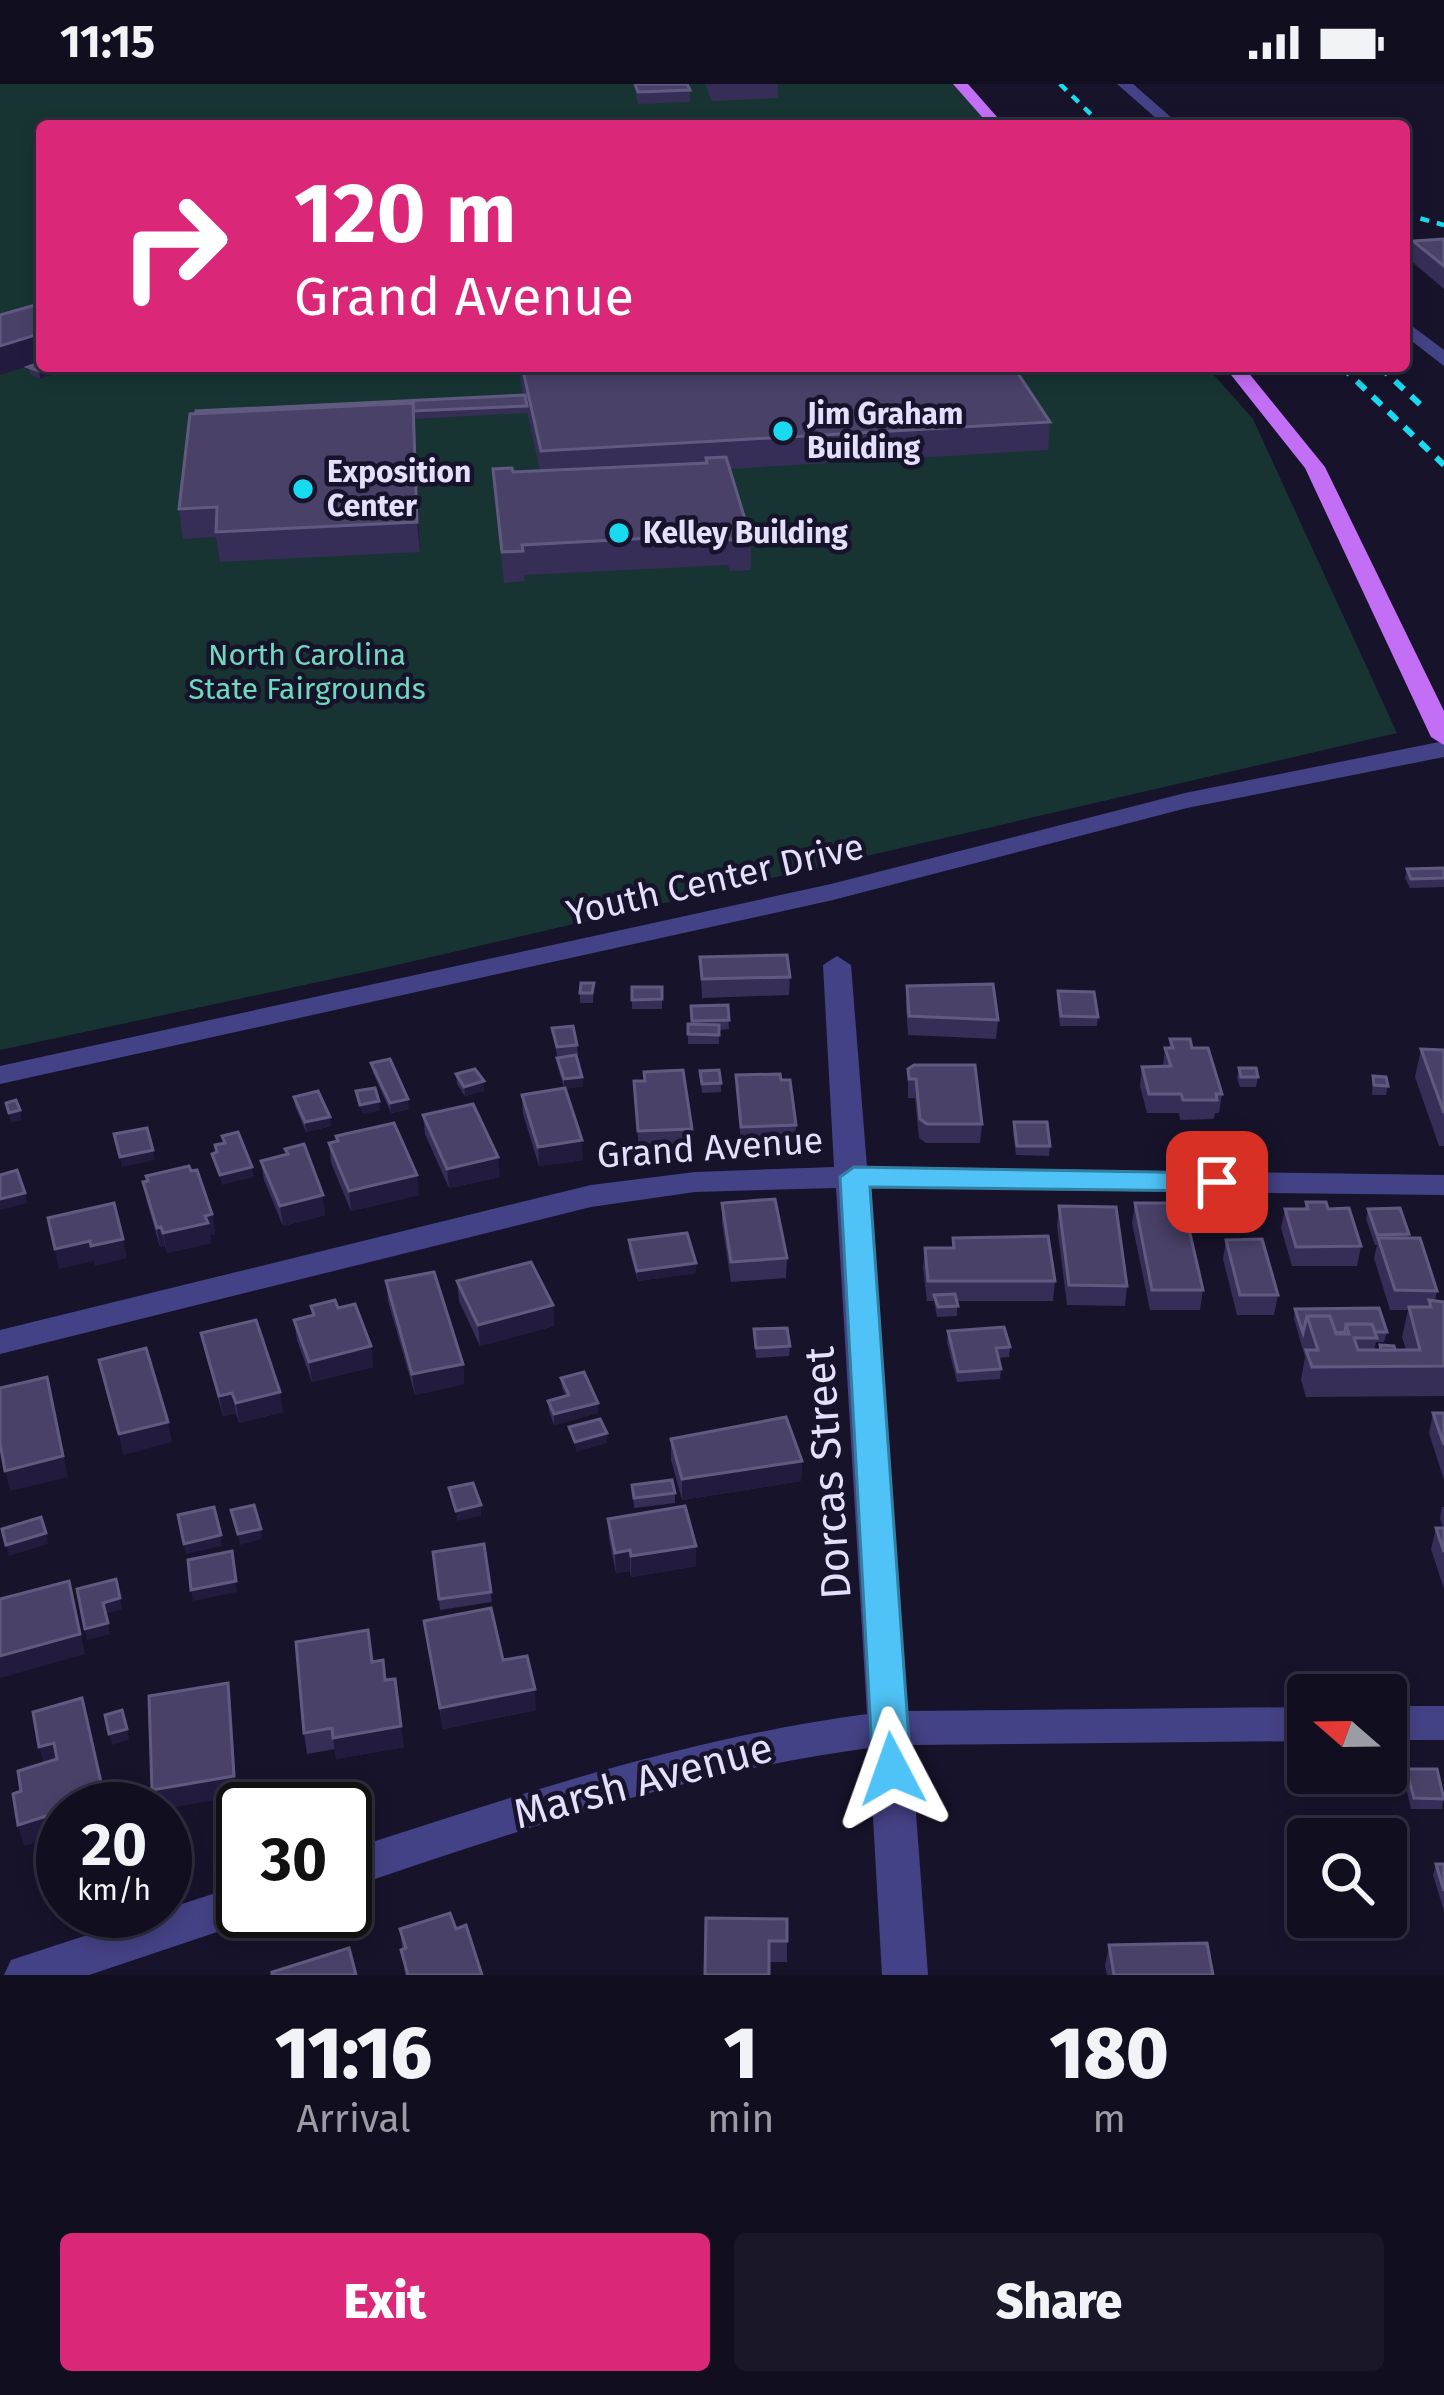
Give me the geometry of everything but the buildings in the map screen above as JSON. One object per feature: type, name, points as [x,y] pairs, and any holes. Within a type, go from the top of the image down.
[{"type":"main road","points":[[961,84],[993,120]]},
{"type":"main road","points":[[1238,372],[1316,467],[1444,737]]},
{"type":"street","points":[[1124,84],[1167,120]]},
{"type":"street","points":[[1410,330],[1444,360]]},
{"type":"street","name":"Youth Center Drive","points":[[0,1076],[833,892],[1185,801],[1444,749]]},
{"type":"street","name":"Dorcas Street","points":[[837,965],[905,1975]]},
{"type":"street","name":"Grand Avenue","points":[[0,1342],[591,1196],[694,1182],[854,1177],[1444,1185]]},
{"type":"street","points":[[1407,1723],[1444,1723]]},
{"type":"street","name":"Marsh Avenue","points":[[372,1861],[619,1780],[719,1754],[889,1728],[1287,1724]]},
{"type":"street","points":[[28,1975],[216,1913]]},
{"type":"green space","name":"North Carolina State Fairgrounds","points":[[0,84],[955,84],[988,120],[36,120],[36,372],[1211,372],[1253,419],[1397,733],[388,967],[0,1050]]},
{"type":"railway","points":[[1060,84],[1097,120]]},
{"type":"railway","points":[[1410,216],[1444,225]]},
{"type":"railway","points":[[1347,372],[1444,465]]},
{"type":"railway","points":[[1385,372],[1424,408]]},
{"type":"place","name":"Jim Graham Building","points":[[783,431]]},
{"type":"place","name":"Exposition Center","points":[[303,489]]},
{"type":"place","name":"Kelley Building","points":[[619,533]]},
{"type":"route","points":[[892,1769],[854,1177],[1217,1182]]}]
